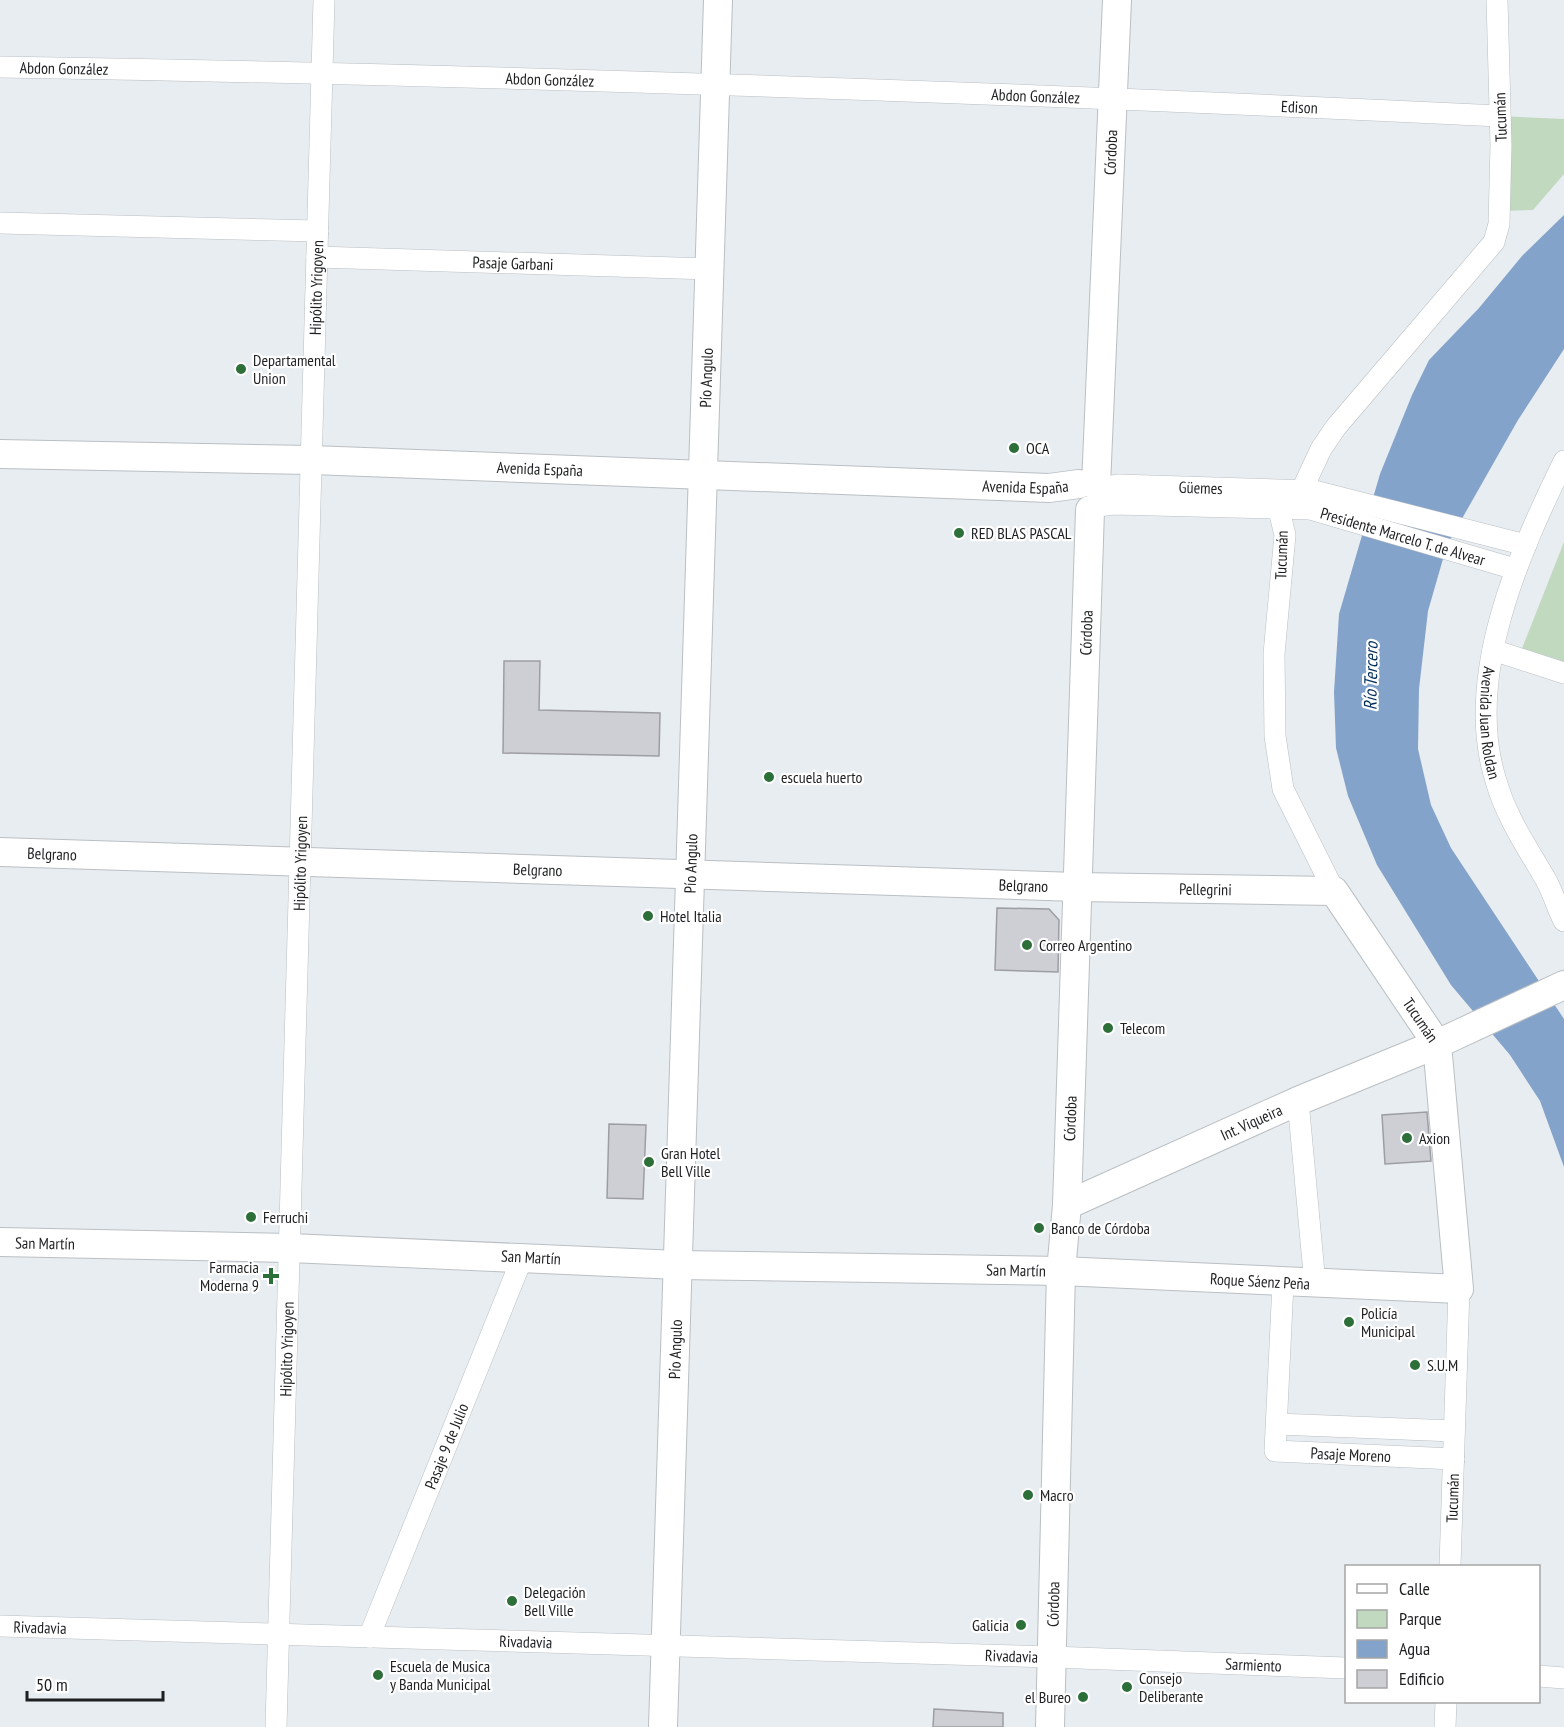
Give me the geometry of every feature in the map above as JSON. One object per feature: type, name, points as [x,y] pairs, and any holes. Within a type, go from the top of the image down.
[{"type":"street","name":"Hipólito Yrigoyen","points":[[276,1727],[324,0]]},
{"type":"street","name":"Pío Angulo","points":[[663,1727],[718,0]]},
{"type":"street","name":"Córdoba","points":[[1103,0],[1107,97]]},
{"type":"street","name":"Córdoba","points":[[1050,1727],[1061,1271],[1067,1204],[1089,494],[1086,460],[1107,97],[1117,0]]},
{"type":"street","name":"Tucumán","points":[[1450,1565],[1459,1289],[1437,1044],[1334,891],[1283,789],[1275,736],[1274,654],[1290,501],[1336,427],[1494,242],[1499,213],[1502,145],[1499,116],[1497,0]]},
{"type":"street","name":"Abdon González","points":[[0,67],[322,72],[1107,97]]},
{"type":"street","name":"Edison","points":[[1107,97],[1499,116]]},
{"type":"street","points":[[0,224],[318,231]]},
{"type":"street","name":"Pasaje Garbani","points":[[317,257],[710,269]]},
{"type":"street","name":"Avenida España","points":[[0,454],[311,469],[1089,494]]},
{"type":"street","name":"Avenida Juan Roldan","points":[[1564,462],[1515,569],[1493,650],[1487,695],[1488,742],[1495,781],[1512,823],[1545,877],[1564,921]]},
{"type":"street","name":"Avenida España","points":[[0,473],[311,469]]},
{"type":"street","name":"Güemes","points":[[1089,494],[1119,485],[1290,501]]},
{"type":"street","name":"Güemes","points":[[1089,494],[1290,501]]},
{"type":"street","name":"Presidente Marcelo T. de Alvear","points":[[1290,501],[1526,545]]},
{"type":"street","name":"Presidente Marcelo T. de Alvear","points":[[1290,501],[1310,509],[1515,569]]},
{"type":"street","points":[[1493,650],[1564,673]]},
{"type":"street","name":"Belgrano","points":[[0,852],[1076,887]]},
{"type":"street","name":"Avenida Juan Roldan","points":[[1545,877],[1564,891]]},
{"type":"street","name":"Pellegrini","points":[[1076,887],[1334,891]]},
{"type":"street","name":"Int. Viqueira","points":[[1067,1204],[1298,1101],[1437,1044],[1564,985]]},
{"type":"street","points":[[1298,1101],[1315,1284]]},
{"type":"street","name":"San Martín","points":[[0,1242],[290,1248],[523,1256],[678,1265],[1061,1271]]},
{"type":"street","name":"Pasaje 9 de Julio","points":[[369,1637],[523,1256]]},
{"type":"street","name":"Roque Sáenz Peña","points":[[1061,1271],[1283,1283],[1459,1289]]},
{"type":"street","name":"Pasaje Moreno","points":[[1283,1283],[1275,1451],[1454,1459]]},
{"type":"street","name":"Pasaje Moreno","points":[[1277,1424],[1454,1431]]},
{"type":"street","name":"Rivadavia","points":[[0,1626],[1052,1657]]},
{"type":"street","name":"Sarmiento","points":[[1052,1657],[1345,1668]]},
{"type":"street","points":[[1540,1676],[1564,1678]]},
{"type":"street","points":[[1445,1727],[1446,1703]]},
{"type":"green space","points":[[1499,116],[1564,119],[1564,174],[1533,210],[1503,211]]},
{"type":"green space","points":[[1564,542],[1564,665],[1521,651]]},
{"type":"water","name":"Río Tercero","points":[[1564,215],[1564,349],[1518,420],[1447,545],[1428,611],[1419,689],[1418,749],[1431,805],[1451,848],[1564,1019],[1564,1167],[1540,1101],[1510,1055],[1451,985],[1377,865],[1348,796],[1336,748],[1334,692],[1339,614],[1380,474],[1412,395],[1429,360],[1479,308],[1522,256]]},
{"type":"building","points":[[504,661],[540,661],[539,710],[660,713],[659,756],[503,753]]},
{"type":"building","name":"Correo Argentino","points":[[997,908],[1049,909],[1059,920],[1058,972],[995,970]]},
{"type":"building","name":"Axion","points":[[1427,1112],[1431,1161],[1385,1164],[1382,1115]]},
{"type":"building","points":[[609,1124],[646,1125],[643,1199],[607,1198]]},
{"type":"building","points":[[934,1709],[1003,1713],[1003,1727],[933,1727]]},
{"type":"place","name":"Departamental Union","points":[[241,369]]},
{"type":"place","name":"OCA","points":[[1014,448]]},
{"type":"place","name":"RED BLAS PASCAL","points":[[959,533]]},
{"type":"place","name":"escuela huerto","points":[[769,777]]},
{"type":"place","name":"Hotel Italia","points":[[648,916]]},
{"type":"place","name":"Correo Argentino","points":[[1027,945]]},
{"type":"place","name":"Telecom","points":[[1108,1028]]},
{"type":"place","name":"Axion","points":[[1407,1138]]},
{"type":"place","name":"Gran Hotel Bell Ville","points":[[649,1162]]},
{"type":"place","name":"Ferruchi","points":[[251,1217]]},
{"type":"place","name":"Banco de Córdoba","points":[[1039,1228]]},
{"type":"place","name":"Farmacia Moderna 9","points":[[271,1276]]},
{"type":"place","name":"Policía Municipal","points":[[1349,1322]]},
{"type":"place","name":"S.U.M","points":[[1415,1365]]},
{"type":"place","name":"Macro","points":[[1028,1495]]},
{"type":"place","name":"Delegación Bell Ville","points":[[512,1601]]},
{"type":"place","name":"Galicia","points":[[1021,1625]]},
{"type":"place","name":"Escuela de Musica y Banda Municipal","points":[[378,1675]]},
{"type":"place","name":"Consejo Deliberante","points":[[1127,1687]]},
{"type":"place","name":"el Bureo","points":[[1083,1697]]}]
